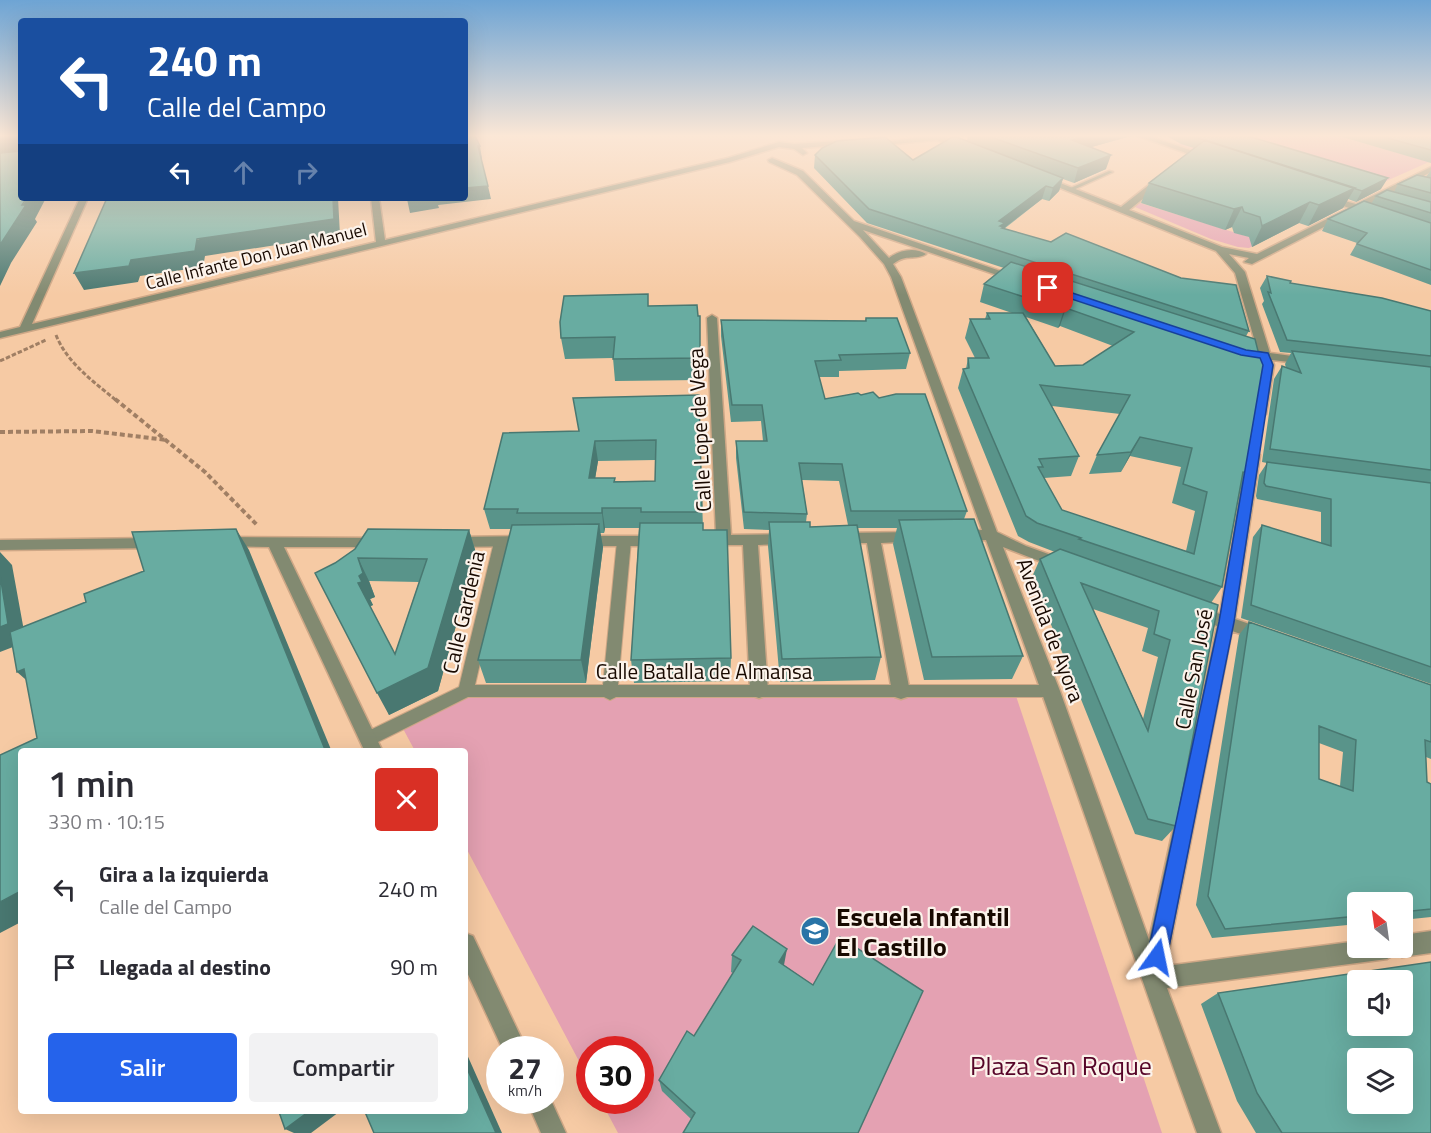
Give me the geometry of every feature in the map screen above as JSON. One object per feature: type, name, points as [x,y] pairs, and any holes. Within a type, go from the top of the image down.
[{"type":"street","name":"Calle Infante Don Juan Manuel","points":[[0,335],[609,189]]},
{"type":"street","name":"Avenida de Ayora","points":[[816,189],[888,263],[902,292],[991,535],[1052,691],[1152,980],[1209,1133]]},
{"type":"street","points":[[1122,211],[1150,189]]},
{"type":"street","points":[[1240,272],[1242,266],[1256,257],[1391,189]]},
{"type":"street","points":[[1069,190],[1219,249],[1256,257]]},
{"type":"street","points":[[1322,195],[1378,214]]},
{"type":"street","points":[[1379,195],[1389,198]]},
{"type":"street","points":[[24,330],[83,201]]},
{"type":"street","points":[[375,201],[381,243]]},
{"type":"street","points":[[857,229],[1026,285],[921,254],[857,229]]},
{"type":"street","points":[[1219,249],[1240,272],[1266,361]]},
{"type":"street","points":[[888,263],[900,254],[921,254]]},
{"type":"street","name":"Calle Lope de Vega","points":[[712,318],[724,540]]},
{"type":"street","points":[[1247,358],[1317,366]]},
{"type":"street","name":"Calle San José","points":[[1152,980],[1256,468],[1266,361]]},
{"type":"street","points":[[828,538],[991,535],[1022,550],[1075,569]]},
{"type":"street","points":[[873,538],[901,692]]},
{"type":"street","points":[[691,540],[806,539]]},
{"type":"street","points":[[568,541],[668,540]]},
{"type":"street","points":[[750,540],[759,691]]},
{"type":"street","points":[[441,542],[546,541]]},
{"type":"street","points":[[610,693],[624,541]]},
{"type":"street","points":[[214,542],[393,542]]},
{"type":"street","points":[[274,542],[371,745]]},
{"type":"street","name":"Calle Gardenia","points":[[466,691],[501,542]]},
{"type":"street","points":[[0,545],[166,543]]},
{"type":"street","points":[[1183,607],[1280,641]]},
{"type":"street","name":"Calle Batalla de Almansa","points":[[371,745],[466,691],[610,693],[1052,691]]},
{"type":"street","points":[[1413,944],[1431,942]]},
{"type":"street","points":[[468,951],[508,1036]]},
{"type":"street","points":[[1152,980],[1347,953]]},
{"type":"street","points":[[545,1114],[554,1133]]},
{"type":"path","points":[[51,323],[62,351],[90,379],[205,472],[274,542]]},
{"type":"path","points":[[0,362],[56,335]]},
{"type":"path","points":[[0,432],[92,431],[167,440]]},
{"type":"green space","points":[[1140,203],[1262,241],[1249,248],[1211,239],[1135,207]]},
{"type":"green space","name":"Plaza San Roque","points":[[1014,690],[1162,1133],[618,1133],[608,1114],[654,1114],[654,1036],[576,1036],[576,1055],[468,852],[468,748],[413,748],[400,723],[466,691]]},
{"type":"building","points":[[0,189],[18,189],[18,201],[25,201],[22,205],[26,205],[0,245]]},
{"type":"building","points":[[849,189],[1042,189],[999,221],[1005,223],[1000,226],[1051,242],[1066,233],[1181,278],[1236,285],[1249,331],[869,209]]},
{"type":"building","points":[[1168,189],[1353,189],[1319,205],[1310,202],[1262,226],[1260,217],[1244,212],[1242,207],[1234,209]]},
{"type":"building","points":[[1416,189],[1431,189],[1431,193]]},
{"type":"building","points":[[1387,190],[1431,202],[1431,213],[1376,196]]},
{"type":"building","points":[[106,201],[333,201],[334,219],[197,239],[195,251],[131,260],[129,266],[74,273]]},
{"type":"building","points":[[1364,201],[1431,223],[1431,270],[1357,244],[1367,233],[1328,219]]},
{"type":"building","points":[[1011,262],[1255,339],[1258,351],[1269,355],[1251,473],[1243,472],[1222,587],[1079,539],[1081,538],[1037,523],[1026,516],[963,369],[969,368],[968,358],[989,358],[970,319],[990,319],[987,313],[1023,313],[1055,366],[1083,365],[1134,332],[1066,308],[1064,310],[984,284]],"holes":[[[1040,385],[1130,395],[1097,455],[1131,452],[1140,437],[1192,448],[1183,484],[1207,492],[1194,554],[1062,510],[1038,467],[1043,467],[1039,459],[1079,456]]]},
{"type":"building","points":[[1267,276],[1291,281],[1290,283],[1382,298],[1431,311],[1431,356],[1287,340],[1268,292],[1271,293]]},
{"type":"building","points":[[648,294],[648,306],[697,305],[698,316],[700,316],[700,358],[613,359],[615,337],[561,338],[560,322],[564,296]]},
{"type":"building","points":[[866,318],[897,318],[910,353],[839,355],[841,360],[815,361],[825,399],[873,392],[879,398],[896,394],[925,394],[967,511],[851,511],[842,464],[799,463],[807,514],[744,512],[736,441],[767,441],[762,405],[732,405],[721,320],[866,321]]},
{"type":"building","points":[[1292,351],[1431,367],[1431,470],[1270,449],[1282,366],[1301,373]]},
{"type":"building","points":[[699,395],[702,512],[641,512],[641,508],[602,508],[602,513],[517,513],[518,509],[484,509],[503,433],[579,431],[573,398]],"holes":[[[656,440],[655,481],[614,482],[615,478],[589,478],[595,441]]]},
{"type":"building","points":[[1267,462],[1431,483],[1431,667],[1251,605],[1262,525],[1331,546],[1331,499],[1266,486],[1264,483]]},
{"type":"building","points":[[974,519],[1023,656],[932,657],[899,520]]},
{"type":"building","points":[[769,522],[810,522],[810,527],[857,525],[881,657],[782,659]]},
{"type":"building","points":[[640,523],[703,523],[703,530],[727,530],[731,658],[631,660]]},
{"type":"building","points":[[599,524],[581,660],[478,660],[512,525]]},
{"type":"building","points":[[236,529],[324,748],[18,748],[18,893],[0,902],[0,755],[37,738],[24,669],[17,672],[10,632],[86,602],[84,594],[144,571],[132,532]]},
{"type":"building","points":[[368,529],[469,530],[428,668],[377,693],[315,573],[355,549]],"holes":[[[358,558],[427,559],[395,654],[358,583],[362,582],[359,576],[363,573]]]},
{"type":"building","points":[[1060,549],[1218,605],[1176,826],[1148,819],[1040,559]],"holes":[[[1081,583],[1159,611],[1154,634],[1170,640],[1148,731]]]},
{"type":"building","points":[[0,575],[8,624],[0,627]]},
{"type":"building","points":[[1249,622],[1431,685],[1431,742],[1425,740],[1427,782],[1431,784],[1431,909],[1413,911],[1413,892],[1347,892],[1347,917],[1225,929],[1208,896]],"holes":[[[1319,726],[1356,740],[1353,791],[1319,779]]]},
{"type":"building","points":[[753,926],[787,949],[779,962],[813,985],[840,937],[923,991],[858,1133],[683,1133],[695,1113],[659,1080],[687,1031],[694,1036],[741,960],[732,955]]},
{"type":"building","points":[[1431,962],[1431,1133],[1282,1133],[1257,1093],[1218,993],[1347,974],[1347,1036],[1413,1036],[1413,970],[1376,970]]},
{"type":"building","points":[[468,1071],[496,1133],[374,1133],[366,1114],[468,1114]]},
{"type":"building","points":[[280,1114],[305,1114],[285,1129]]},
{"type":"place","name":"Escuela Infantil El Castillo","points":[[815,931]]},
{"type":"route","points":[[1048,288],[1245,353],[1264,356],[1268,365],[1226,622],[1157,957]]}]
